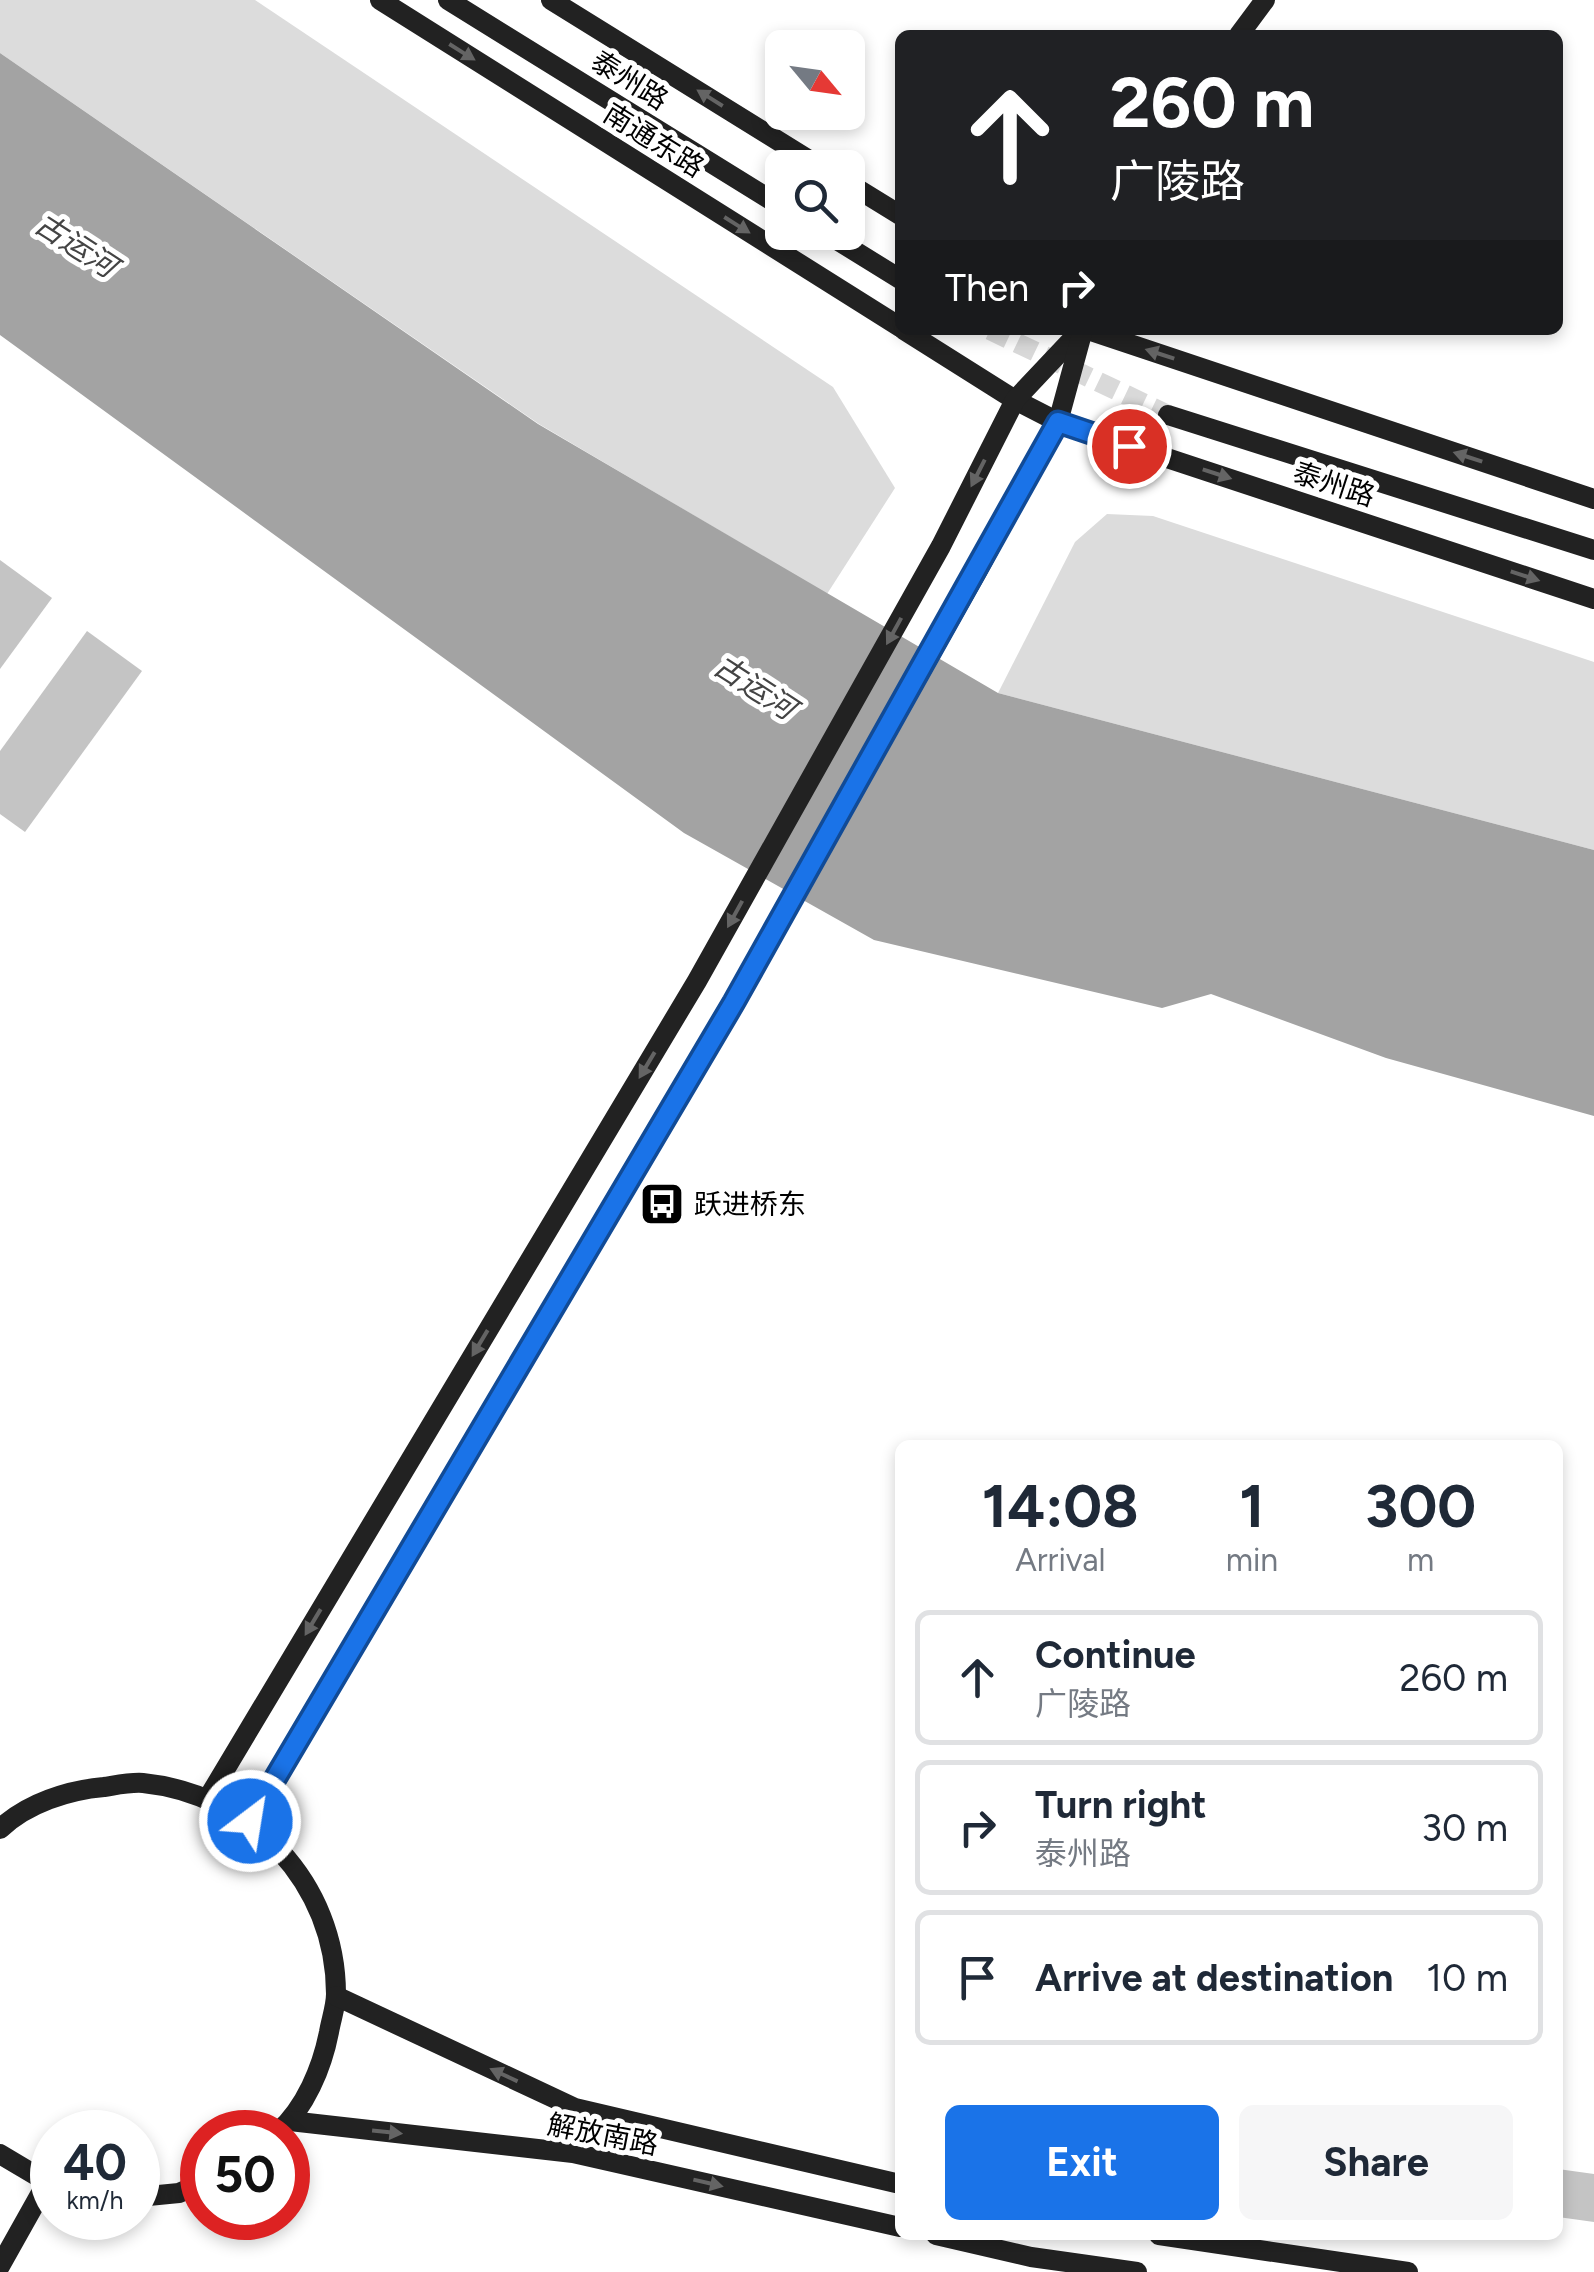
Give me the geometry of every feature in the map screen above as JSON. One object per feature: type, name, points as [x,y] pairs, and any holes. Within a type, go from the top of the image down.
[{"type":"main road","name":"南通东路","points":[[380,0],[895,325]]},
{"type":"main road","name":"泰州路","points":[[448,0],[765,196]]},
{"type":"main road","points":[[551,0],[793,150]]},
{"type":"main road","points":[[1242,30],[1265,0]]},
{"type":"main road","points":[[865,193],[895,212]]},
{"type":"main road","points":[[853,250],[895,276]]},
{"type":"main road","name":"南通东路","points":[[912,335],[1015,400],[1058,422]]},
{"type":"main road","points":[[208,1798],[698,981],[942,546],[1015,400],[1079,335]]},
{"type":"main road","points":[[250,1821],[734,1002],[978,570],[1058,422],[1083,335]]},
{"type":"main road","points":[[1099,335],[1594,499]]},
{"type":"main road","name":"泰州路","points":[[1168,415],[1594,550]]},
{"type":"main road","name":"泰州路","points":[[1058,422],[1594,599]]},
{"type":"main road","points":[[3,1822],[72,1790],[141,1783],[208,1798],[250,1821],[297,1869],[327,1929],[336,1996],[323,2062],[294,2110]]},
{"type":"main road","name":"解放南路","points":[[336,1996],[575,2108],[895,2183]]},
{"type":"main road","name":"解放南路","points":[[310,2129],[573,2153],[895,2226]]},
{"type":"main road","points":[[0,2154],[30,2172]]},
{"type":"main road","points":[[0,2266],[30,2216]]},
{"type":"main road","points":[[958,2240],[1031,2257],[1137,2272]]},
{"type":"main road","points":[[1194,2240],[1408,2272]]},
{"type":"shaded area","points":[[0,0],[255,0],[833,387],[895,488],[827,594],[539,424],[0,53]]},
{"type":"shaded area","points":[[1107,514],[1153,516],[1594,662],[1594,850],[998,693],[1075,542]]},
{"type":"water","name":"古运河","points":[[0,53],[538,424],[998,693],[1594,850],[1594,1116],[1386,1058],[1211,994],[1162,1008],[874,940],[684,833],[0,335]]},
{"type":"building","points":[[0,560],[52,598],[0,669]]},
{"type":"building","points":[[87,631],[142,671],[25,832],[0,814],[0,751]]},
{"type":"building","points":[[1563,2170],[1594,2174],[1594,2222],[1563,2218]]},
{"type":"tunnel","points":[[1000,335],[1168,415]]},
{"type":"place","name":"跃进桥东","points":[[662,1204]]},
{"type":"route","points":[[250,1821],[734,1002],[1058,422],[1129,446]]}]
